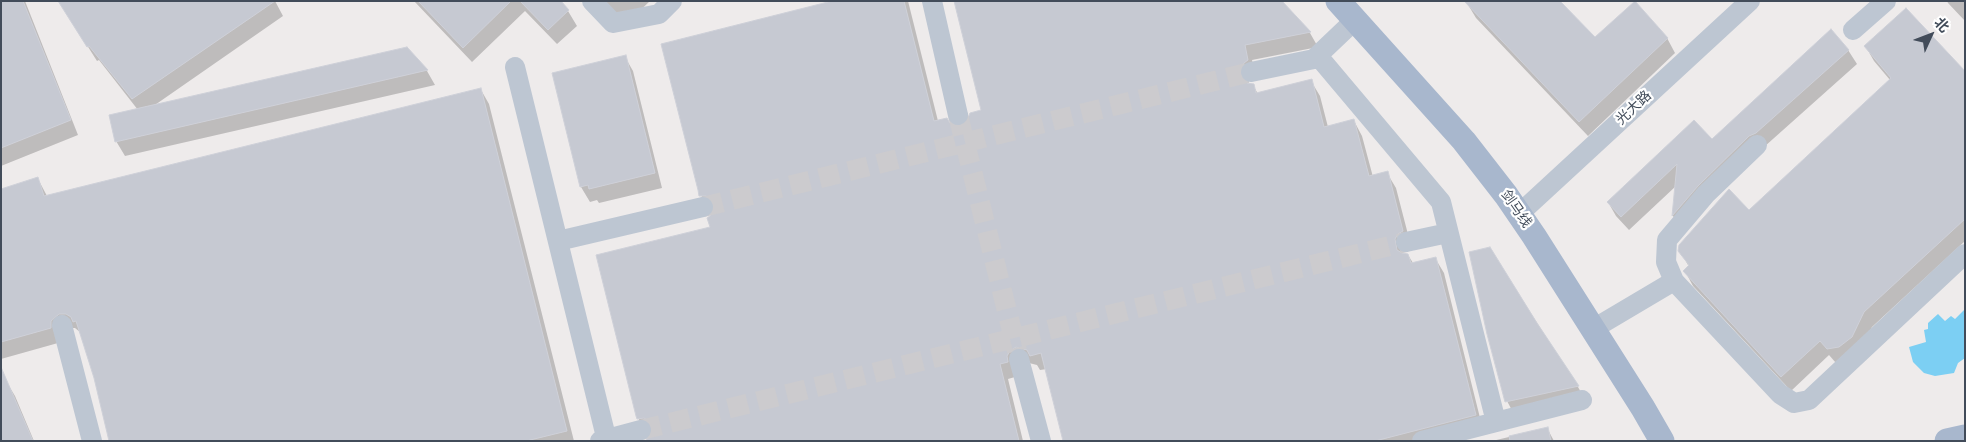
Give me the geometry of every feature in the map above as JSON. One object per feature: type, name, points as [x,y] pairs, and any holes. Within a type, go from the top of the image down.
[{"type":"main road","name":"剑马线","points":[[1338,1],[1464,141],[1519,214],[1662,441]]},
{"type":"main road","points":[[1947,441],[1965,437]]},
{"type":"street","points":[[592,1],[613,23],[659,14],[672,1]]},
{"type":"street","points":[[932,1],[958,116]]},
{"type":"street","name":"光大路","points":[[1519,214],[1750,1]]},
{"type":"street","points":[[1854,30],[1886,1]]},
{"type":"street","points":[[1251,72],[1314,59],[1355,20]]},
{"type":"street","points":[[1318,56],[1441,202],[1496,422]]},
{"type":"street","points":[[515,68],[605,440],[641,430]]},
{"type":"street","points":[[1757,145],[1706,194],[1667,240],[1666,262],[1674,280],[1780,394],[1794,403],[1808,400],[1965,254]]},
{"type":"street","points":[[558,241],[703,207]]},
{"type":"street","points":[[1406,242],[1448,233]]},
{"type":"street","points":[[1593,329],[1674,280]]},
{"type":"street","points":[[62,325],[92,441]]},
{"type":"street","points":[[1019,359],[1041,441]]},
{"type":"street","points":[[1422,441],[1582,400]]},
{"type":"water","points":[[1965,309],[1965,358],[1958,363],[1954,373],[1935,376],[1924,373],[1913,362],[1909,347],[1926,342],[1924,330],[1928,329],[1928,323],[1938,314],[1945,321],[1951,316],[1955,319]]},
{"type":"building","points":[[1,1],[23,1],[71,120],[1,148]]},
{"type":"building","points":[[58,1],[275,1],[132,99],[89,46],[87,47]]},
{"type":"building","points":[[418,1],[511,1],[463,48]]},
{"type":"building","points":[[520,1],[561,1],[569,10],[548,30]]},
{"type":"building","points":[[832,1],[904,1],[934,121],[947,118],[950,123],[960,127],[966,123],[970,113],[981,110],[954,1],[1282,1],[1311,32],[1245,45],[1248,60],[1240,68],[1240,75],[1247,83],[1254,84],[1256,93],[1312,79],[1324,127],[1354,119],[1369,176],[1388,171],[1403,231],[1395,239],[1397,250],[1408,254],[1411,263],[1436,257],[1476,415],[1375,441],[1063,441],[1041,353],[1030,356],[1027,350],[1016,347],[1007,356],[1008,362],[1000,364],[1019,441],[645,441],[652,434],[652,426],[649,421],[644,418],[637,419],[636,416],[596,255],[710,227],[707,218],[714,210],[712,199],[706,196],[699,196],[661,44]]},
{"type":"building","points":[[1464,1],[1560,1],[1595,37],[1635,1],[1668,38],[1579,122]]},
{"type":"building","points":[[1906,8],[1965,71],[1965,219],[1864,312],[1852,337],[1839,347],[1827,349],[1820,341],[1781,377],[1683,271],[1689,265],[1678,251],[1679,245],[1729,189],[1749,210],[1891,78],[1864,46]]},
{"type":"building","points":[[1831,29],[1849,50],[1756,133],[1749,136],[1698,186],[1672,216],[1677,164],[1621,217],[1607,202],[1694,120],[1712,139]]},
{"type":"building","points":[[407,47],[428,70],[115,142],[109,115]]},
{"type":"building","points":[[626,55],[655,173],[589,189],[588,185],[580,187],[552,73]]},
{"type":"building","points":[[481,88],[567,431],[526,441],[109,441],[94,378],[76,321],[73,322],[71,317],[66,314],[59,314],[51,321],[51,328],[1,342],[1,189],[38,177],[44,196]]},
{"type":"building","points":[[1490,247],[1579,386],[1505,402],[1487,334],[1469,252]]},
{"type":"building","points":[[1,367],[33,441],[1,441]]},
{"type":"building","points":[[1548,427],[1551,441],[1510,441],[1509,436]]},
{"type":"tunnel","points":[[703,207],[1251,72]]},
{"type":"tunnel","points":[[958,115],[1017,351]]},
{"type":"tunnel","points":[[641,430],[1406,242]]}]
